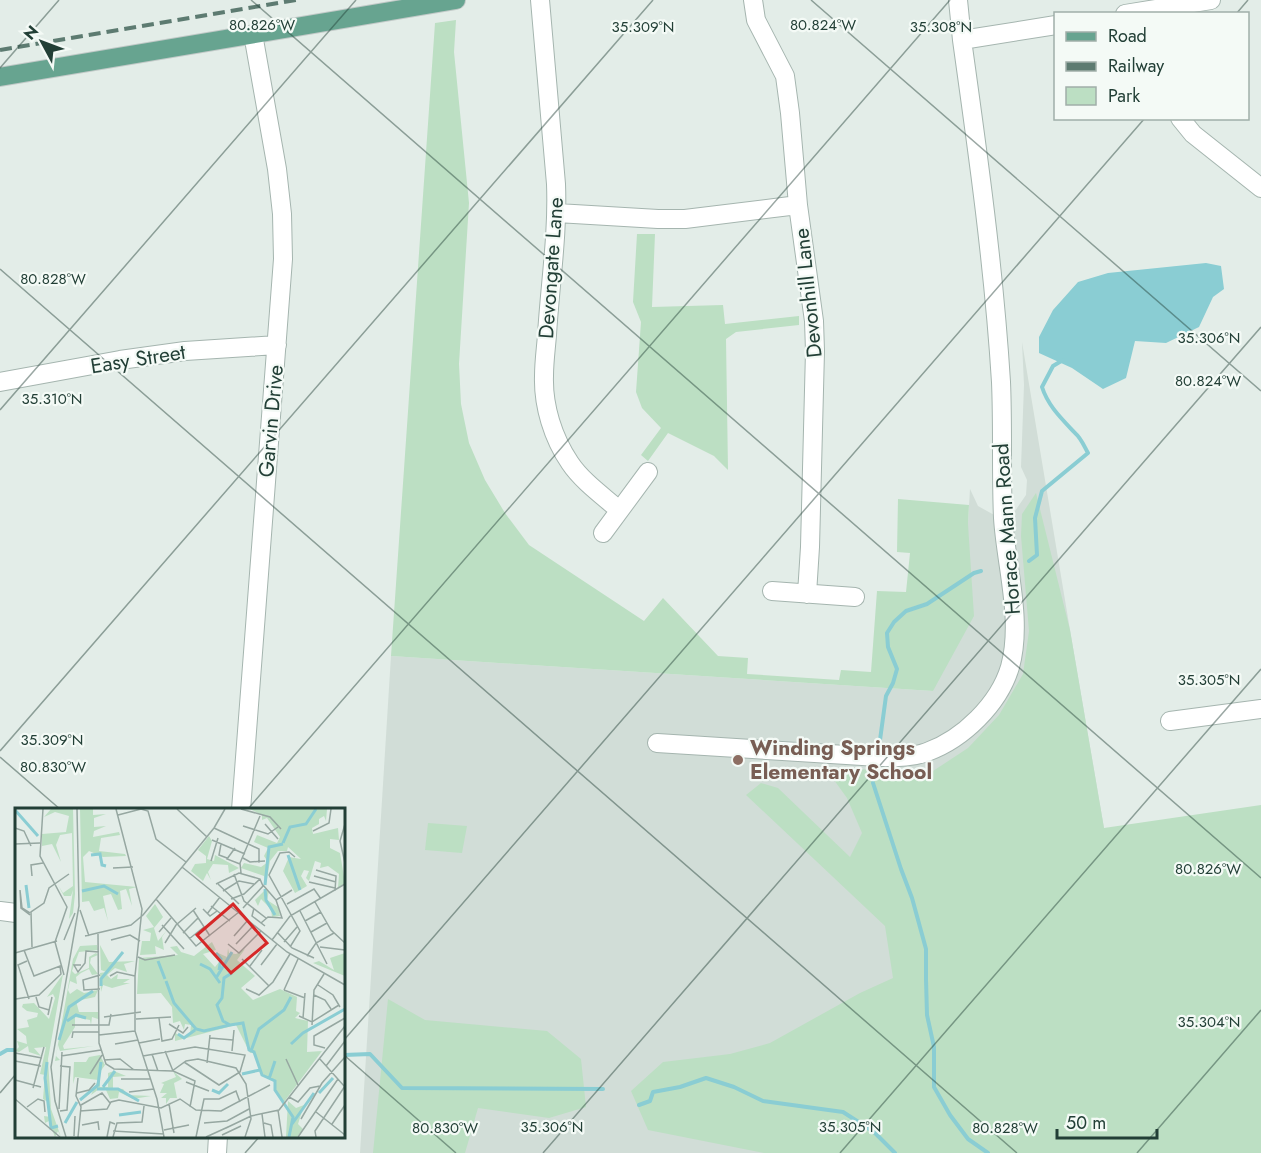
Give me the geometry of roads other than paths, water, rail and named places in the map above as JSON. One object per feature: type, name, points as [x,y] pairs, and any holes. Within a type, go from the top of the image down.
[{"type":"main road","points":[[0,77],[456,0]]},
{"type":"street","name":"Devongate Lane","points":[[540,0],[558,213],[549,295],[544,377],[548,408],[557,439],[570,464],[620,510]]},
{"type":"street","name":"Devonhill Lane","points":[[753,0],[756,20],[784,76],[814,321],[816,347],[807,594]]},
{"type":"street","name":"Horace Mann Road","points":[[657,743],[866,756],[905,757],[925,753],[946,744],[984,711],[1000,690],[1010,668],[1014,640],[1014,615],[1003,512],[1001,384],[992,279],[958,0]]},
{"type":"street","points":[[1155,11],[1211,0]]},
{"type":"street","points":[[962,40],[1054,25]]},
{"type":"street","name":"Garvin Drive","points":[[241,808],[283,271],[282,214],[277,169],[253,34]]},
{"type":"street","points":[[1182,120],[1193,134],[1261,188]]},
{"type":"street","points":[[558,213],[685,219],[798,205]]},
{"type":"street","name":"Easy Street","points":[[0,382],[120,360],[185,351],[277,345]]},
{"type":"street","points":[[603,532],[648,472]]},
{"type":"street","points":[[772,591],[855,597]]},
{"type":"street","points":[[1170,721],[1261,709]]},
{"type":"street","points":[[0,911],[15,913]]},
{"type":"street","points":[[217,1153],[218,1138]]},
{"type":"water","points":[[1206,263],[1221,266],[1224,289],[1213,297],[1199,327],[1166,343],[1135,341],[1126,378],[1103,389],[1072,368],[1039,353],[1039,337],[1053,310],[1078,282],[1108,273]]},
{"type":"waterway","points":[[1029,561],[1037,555],[1035,518],[1042,491],[1088,453],[1079,437],[1052,406],[1042,387],[1053,366],[1063,360]]},
{"type":"waterway","points":[[880,740],[886,696],[897,669],[888,647],[887,633],[894,622],[906,611],[927,604],[974,573],[981,571]]},
{"type":"waterway","points":[[873,783],[912,898],[926,949],[927,1015],[934,1047],[934,1087],[950,1115],[968,1139],[988,1153]]},
{"type":"waterway","points":[[0,1054],[7,1050],[15,1050]]},
{"type":"waterway","points":[[345,1055],[370,1054],[402,1088],[603,1089]]},
{"type":"waterway","points":[[639,1105],[650,1101],[653,1092],[680,1087],[706,1078],[734,1087],[763,1101],[843,1112],[874,1132],[895,1153]]},
{"type":"railway","points":[[0,50],[296,0]]},
{"type":"place","name":"Winding Springs Elementary School","points":[[738,760]]}]
